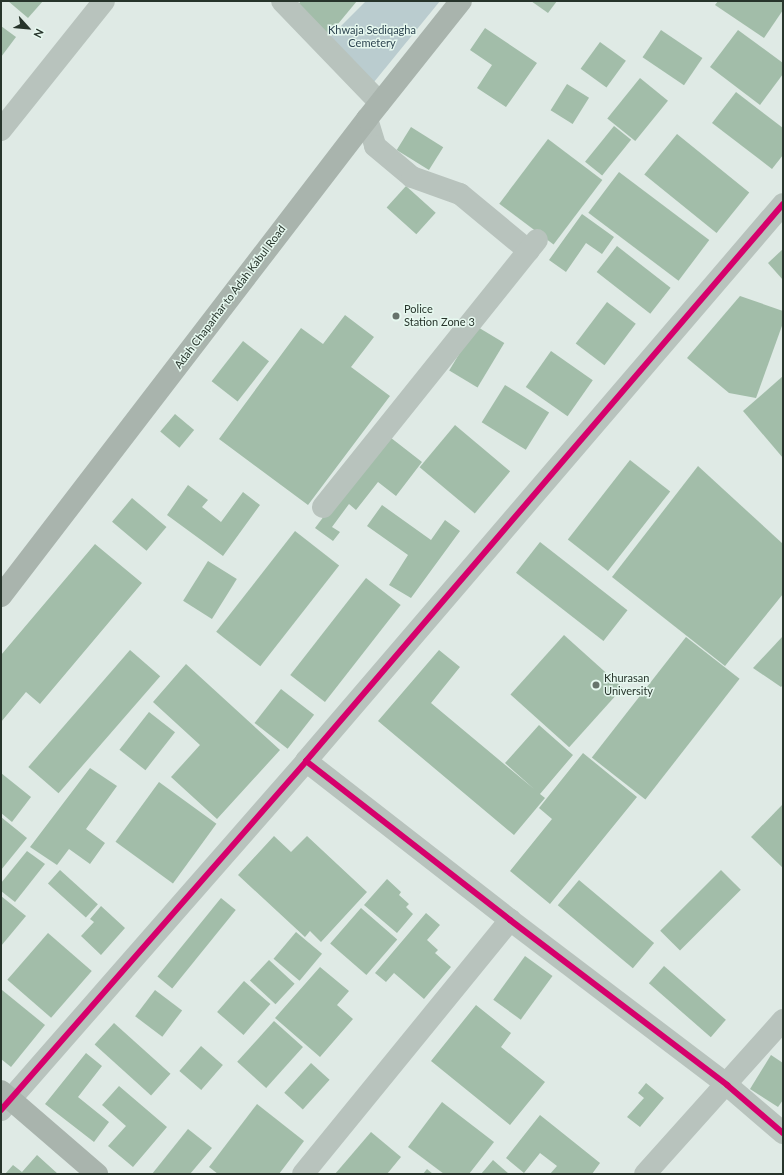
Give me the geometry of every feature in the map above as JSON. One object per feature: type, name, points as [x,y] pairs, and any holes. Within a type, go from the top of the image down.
[{"type":"main road","name":"Adah Chaparhar to Adah Kabul Road","points":[[1,596],[373,111],[460,1]]},
{"type":"main road","points":[[4,1100],[98,1174]]},
{"type":"street","points":[[1,130],[104,1]]},
{"type":"street","points":[[282,1],[373,111],[375,146],[412,177],[460,194],[533,245],[323,507]]},
{"type":"street","points":[[4,1100],[306,761],[783,204]]},
{"type":"street","points":[[306,761],[510,920],[727,1085],[783,1133]]},
{"type":"street","points":[[303,1174],[510,920]]},
{"type":"street","points":[[645,1174],[727,1085],[783,1020]]},
{"type":"green space","name":"Khwaja Sediqagha Cemetery","points":[[366,1],[440,1],[374,82],[329,38]]},
{"type":"building","points":[[8,1],[43,1],[28,18]]},
{"type":"building","points":[[301,1],[357,1],[328,36],[295,8]]},
{"type":"building","points":[[531,1],[557,1],[548,13]]},
{"type":"building","points":[[718,1],[783,1],[783,10],[764,38],[715,5]]},
{"type":"building","points":[[1,26],[16,37],[1,57]]},
{"type":"building","points":[[485,28],[537,63],[506,107],[477,88],[492,65],[470,50]]},
{"type":"building","points":[[661,30],[702,58],[684,85],[643,57]]},
{"type":"building","points":[[738,30],[783,63],[783,74],[760,105],[710,67]]},
{"type":"building","points":[[600,42],[626,61],[606,88],[581,69]]},
{"type":"building","points":[[640,78],[668,101],[635,141],[607,118]]},
{"type":"building","points":[[567,84],[589,98],[573,124],[551,110]]},
{"type":"building","points":[[736,92],[783,128],[783,155],[772,169],[712,123]]},
{"type":"building","points":[[614,126],[631,140],[602,176],[585,162]]},
{"type":"building","points":[[411,127],[443,147],[429,170],[397,150]]},
{"type":"building","points":[[677,134],[749,193],[717,233],[644,174]]},
{"type":"building","points":[[548,139],[602,180],[554,245],[499,204]]},
{"type":"building","points":[[619,172],[709,240],[679,281],[588,213]]},
{"type":"building","points":[[406,186],[436,213],[416,234],[387,208]]},
{"type":"building","points":[[582,214],[614,237],[602,254],[586,243],[566,272],[549,260]]},
{"type":"building","points":[[617,246],[671,288],[650,314],[597,272]]},
{"type":"building","points":[[783,249],[783,280],[768,263]]},
{"type":"building","points":[[740,296],[783,311],[783,323],[756,398],[729,393],[687,358]]},
{"type":"building","points":[[607,302],[636,324],[604,365],[576,344]]},
{"type":"building","points":[[345,315],[374,337],[351,367],[390,396],[308,505],[219,439],[301,328],[323,344]]},
{"type":"building","points":[[476,326],[504,343],[478,388],[449,371]]},
{"type":"building","points":[[243,341],[269,361],[238,402],[212,381]]},
{"type":"building","points":[[551,351],[593,380],[568,416],[526,387]]},
{"type":"building","points":[[783,376],[783,458],[743,411]]},
{"type":"building","points":[[505,385],[549,413],[526,450],[482,422]]},
{"type":"building","points":[[175,414],[194,430],[179,448],[160,432]]},
{"type":"building","points":[[455,425],[510,471],[475,513],[420,467]]},
{"type":"building","points":[[386,434],[422,462],[396,496],[378,482],[356,510],[349,504],[332,527],[340,532],[333,541],[315,528]]},
{"type":"building","points":[[630,460],[670,491],[608,571],[568,540]]},
{"type":"building","points":[[698,466],[783,544],[783,594],[725,666],[612,577]]},
{"type":"building","points":[[188,485],[208,500],[202,507],[221,522],[243,492],[260,505],[223,556],[167,515]]},
{"type":"building","points":[[132,498],[166,527],[147,551],[112,522]]},
{"type":"building","points":[[382,505],[431,540],[445,520],[460,531],[411,598],[389,585],[408,555],[367,526]]},
{"type":"building","points":[[295,531],[339,565],[260,666],[216,632]]},
{"type":"building","points":[[540,542],[627,610],[603,641],[516,573]]},
{"type":"building","points":[[95,544],[142,583],[40,704],[26,692],[1,722],[1,655]]},
{"type":"building","points":[[208,561],[237,579],[212,619],[183,601]]},
{"type":"building","points":[[366,578],[401,605],[325,702],[290,675]]},
{"type":"building","points":[[564,635],[623,688],[569,747],[510,694]]},
{"type":"building","points":[[783,636],[783,685],[781,687],[753,668]]},
{"type":"building","points":[[686,637],[740,679],[645,799],[592,758]]},
{"type":"building","points":[[130,650],[160,676],[58,793],[28,767]]},
{"type":"building","points":[[439,650],[460,667],[431,703],[534,789],[505,763],[539,725],[573,755],[540,794],[545,798],[514,835],[378,721]]},
{"type":"building","points":[[186,664],[280,750],[217,819],[171,777],[200,745],[153,702]]},
{"type":"building","points":[[281,689],[314,715],[288,749],[255,723]]},
{"type":"building","points":[[149,712],[175,732],[145,770],[119,750]]},
{"type":"building","points":[[583,753],[637,797],[550,904],[510,871],[552,819],[539,808]]},
{"type":"building","points":[[90,768],[117,786],[86,829],[105,843],[90,864],[69,849],[57,865],[30,847]]},
{"type":"building","points":[[1,773],[31,797],[12,822],[1,813]]},
{"type":"building","points":[[159,782],[216,824],[173,884],[116,842]]},
{"type":"building","points":[[783,804],[783,868],[751,837]]},
{"type":"building","points":[[1,817],[27,838],[1,870]]},
{"type":"building","points":[[274,836],[291,852],[307,836],[367,892],[321,942],[310,931],[305,937],[238,875]]},
{"type":"building","points":[[27,851],[45,864],[15,902],[1,891],[1,883]]},
{"type":"building","points":[[60,870],[98,904],[86,918],[48,883]]},
{"type":"building","points":[[721,870],[741,890],[680,951],[660,931]]},
{"type":"building","points":[[387,879],[401,892],[399,895],[409,904],[406,907],[413,914],[397,933],[364,905]]},
{"type":"building","points":[[579,880],[654,943],[633,968],[558,905]]},
{"type":"building","points":[[1,896],[26,916],[1,946]]},
{"type":"building","points":[[221,898],[236,910],[172,988],[157,976]]},
{"type":"building","points":[[101,906],[125,928],[101,955],[81,936],[94,922],[90,919]]},
{"type":"building","points":[[361,908],[397,939],[366,975],[330,943]]},
{"type":"building","points":[[426,913],[440,925],[427,940],[438,950],[435,953],[451,967],[424,999],[394,973],[386,982],[375,973]]},
{"type":"building","points":[[296,932],[322,954],[300,981],[274,959]]},
{"type":"building","points":[[48,933],[92,971],[51,1018],[7,980]]},
{"type":"building","points":[[525,956],[553,976],[521,1020],[493,1000]]},
{"type":"building","points":[[269,960],[295,984],[276,1004],[250,980]]},
{"type":"building","points":[[664,966],[726,1020],[711,1037],[649,983]]},
{"type":"building","points":[[320,967],[349,991],[337,1005],[353,1019],[320,1057],[275,1018]]},
{"type":"building","points":[[244,981],[270,1004],[244,1035],[217,1012]]},
{"type":"building","points":[[2,990],[45,1025],[11,1067],[1,1059]]},
{"type":"building","points":[[155,990],[182,1010],[162,1037],[135,1016]]},
{"type":"building","points":[[476,1005],[511,1033],[501,1047],[545,1082],[510,1125],[431,1061]]},
{"type":"building","points":[[274,1021],[303,1047],[266,1088],[237,1062]]},
{"type":"building","points":[[114,1023],[170,1074],[151,1095],[95,1045]]},
{"type":"building","points":[[201,1046],[223,1065],[201,1090],[179,1071]]},
{"type":"building","points":[[86,1053],[102,1066],[78,1097],[109,1122],[94,1142],[45,1104]]},
{"type":"building","points":[[771,1055],[783,1063],[783,1100],[778,1107],[750,1089]]},
{"type":"building","points":[[311,1063],[330,1080],[303,1109],[284,1093]]},
{"type":"building","points":[[646,1083],[664,1098],[640,1127],[627,1117],[644,1098],[638,1093]]},
{"type":"building","points":[[119,1086],[167,1127],[133,1167],[108,1146],[126,1126],[102,1105]]},
{"type":"building","points":[[442,1102],[494,1142],[469,1174],[444,1174],[408,1147]]},
{"type":"building","points":[[257,1104],[304,1141],[279,1174],[218,1174],[209,1167]]},
{"type":"building","points":[[540,1115],[600,1163],[592,1174],[550,1174],[557,1166],[540,1153],[524,1173],[506,1158]]},
{"type":"building","points":[[188,1129],[212,1148],[190,1174],[152,1174]]},
{"type":"building","points":[[371,1132],[401,1157],[387,1174],[335,1174]]},
{"type":"building","points":[[37,1155],[58,1174],[5,1174],[13,1165],[22,1172]]},
{"type":"building","points":[[493,1160],[509,1174],[481,1174]]},
{"type":"building","points":[[427,1169],[433,1174],[423,1174]]},
{"type":"cycle path","points":[[1,1110],[306,761],[783,204]]},
{"type":"cycle path","points":[[306,761],[510,920],[727,1085],[783,1133]]},
{"type":"place","name":"Police Station Zone 3","points":[[396,316]]},
{"type":"place","name":"Khurasan University","points":[[596,685]]}]
